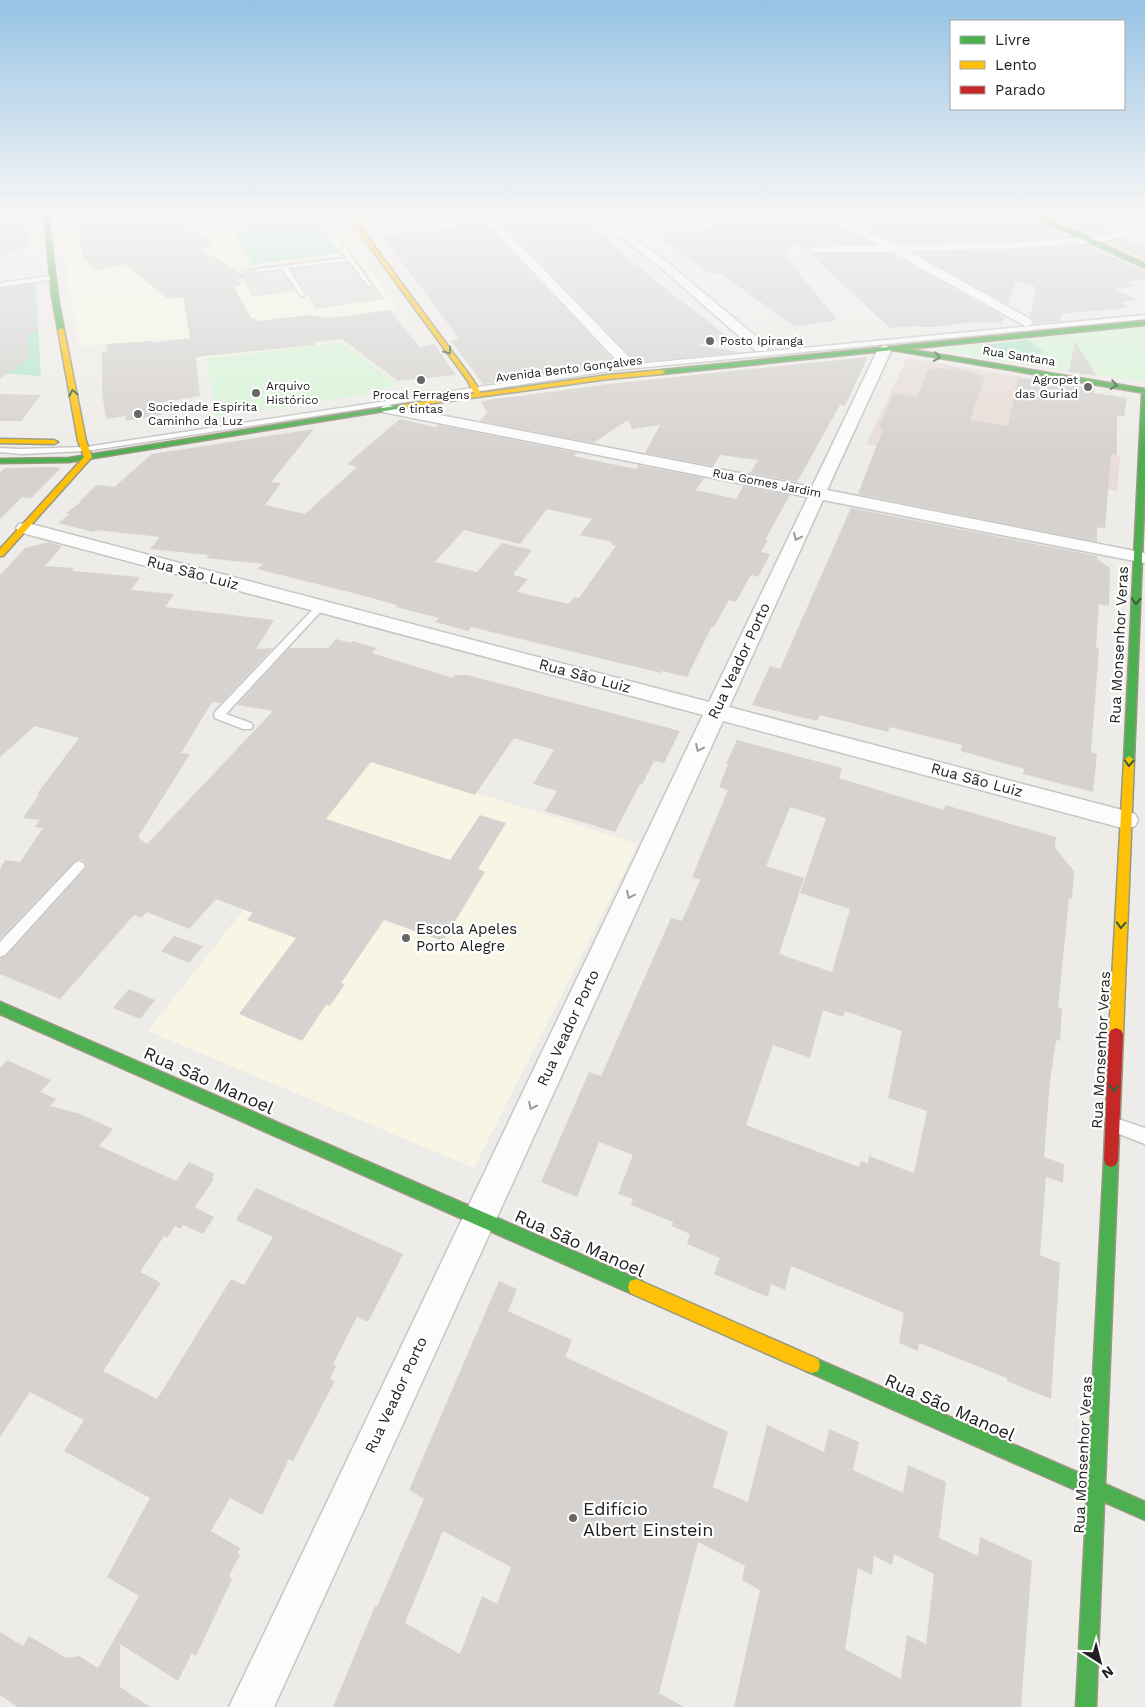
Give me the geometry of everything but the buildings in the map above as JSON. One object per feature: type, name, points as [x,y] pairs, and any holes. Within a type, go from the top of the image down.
[{"type":"street","points":[[0,554],[25,528],[85,449],[54,293]]},
{"type":"street","points":[[396,293],[474,388]]},
{"type":"street","points":[[559,293],[624,360]]},
{"type":"street","points":[[696,293],[760,348]]},
{"type":"street","points":[[972,293],[1027,323]]},
{"type":"street","name":"Avenida Bento Gonçalves","points":[[0,461],[69,460],[85,449],[474,388],[624,360],[1145,312]]},
{"type":"street","name":"Avenida Bento Gonçalves","points":[[0,441],[47,442],[85,449],[388,409],[474,388],[608,377],[1145,323]]},
{"type":"street","name":"Rua Santana","points":[[887,349],[1145,393]]},
{"type":"street","name":"Rua Veador Porto","points":[[250,1707],[887,349]]},
{"type":"street","name":"Rua Monsenhor Veras","points":[[1086,1707],[1113,1124],[1131,821],[1145,393]]},
{"type":"street","name":"Rua Gomes Jardim","points":[[388,409],[1141,557]]},
{"type":"street","name":"Rua São Luiz","points":[[25,528],[1131,821]]},
{"type":"street","name":"Rua São Manoel","points":[[0,1008],[1145,1511]]},
{"type":"lane","points":[[474,388],[616,368],[1145,317]]},
{"type":"lane","points":[[760,348],[832,348]]},
{"type":"lane","points":[[770,360],[832,348]]},
{"type":"lane","points":[[15,452],[85,449]]},
{"type":"lane","points":[[0,450],[15,452],[85,449]]},
{"type":"lane","points":[[247,726],[219,715],[321,606]]},
{"type":"lane","points":[[0,951],[79,866]]},
{"type":"lane","points":[[1113,1124],[1145,1136]]},
{"type":"shaded area","points":[[70,293],[386,293],[399,310],[316,321],[320,345],[180,362],[174,339],[80,346]]},
{"type":"shaded area","points":[[250,293],[285,293],[252,297]]},
{"type":"shaded area","points":[[307,293],[380,293],[385,299],[316,309]]},
{"type":"shaded area","points":[[907,358],[1041,380],[1027,439],[1120,456],[1117,491],[866,444]]},
{"type":"shaded area","name":"Escola Apeles Porto Alegre","points":[[364,757],[638,844],[474,1168],[148,1031]]},
{"type":"green space","points":[[0,293],[36,293],[41,376],[0,373]]},
{"type":"green space","points":[[1145,327],[1145,381],[1051,369],[935,349]]},
{"type":"green space","points":[[1028,340],[1045,353],[997,358],[980,345]]},
{"type":"green space","points":[[343,343],[397,384],[369,394],[216,417],[207,358]]},
{"type":"traffic: fast","points":[[55,293],[61,330]]},
{"type":"traffic: fast","points":[[662,372],[1145,323]]},
{"type":"traffic: fast","points":[[889,348],[1145,391]]},
{"type":"traffic: fast","points":[[1129,760],[1145,395]]},
{"type":"traffic: fast","points":[[0,461],[69,460],[401,407]]},
{"type":"traffic: fast","points":[[0,1008],[636,1287]]},
{"type":"traffic: fast","points":[[1086,1707],[1111,1160]]},
{"type":"traffic: fast","points":[[812,1365],[1145,1511]]},
{"type":"traffic: slow","points":[[406,293],[471,381],[478,395]]},
{"type":"traffic: slow","points":[[0,554],[88,457],[82,441],[61,330]]},
{"type":"traffic: slow","points":[[401,407],[608,377],[662,372]]},
{"type":"traffic: slow","points":[[0,441],[54,442]]},
{"type":"traffic: slow","points":[[1116,1034],[1129,760]]},
{"type":"traffic: slow","points":[[636,1287],[812,1365]]},
{"type":"traffic: jam","points":[[1111,1160],[1116,1034]]},
{"type":"place","name":"Posto Ipiranga","points":[[710,341]]},
{"type":"place","name":"Procal Ferragens e tintas","points":[[421,380]]},
{"type":"place","name":"Agropet das Guriad","points":[[1088,387]]},
{"type":"place","name":"Arquivo Histórico","points":[[256,393]]},
{"type":"place","name":"Sociedade Espírita Caminho da Luz","points":[[138,414]]},
{"type":"place","name":"Escola Apeles Porto Alegre","points":[[406,938]]},
{"type":"place","name":"Edifício Albert Einstein","points":[[573,1518]]}]
